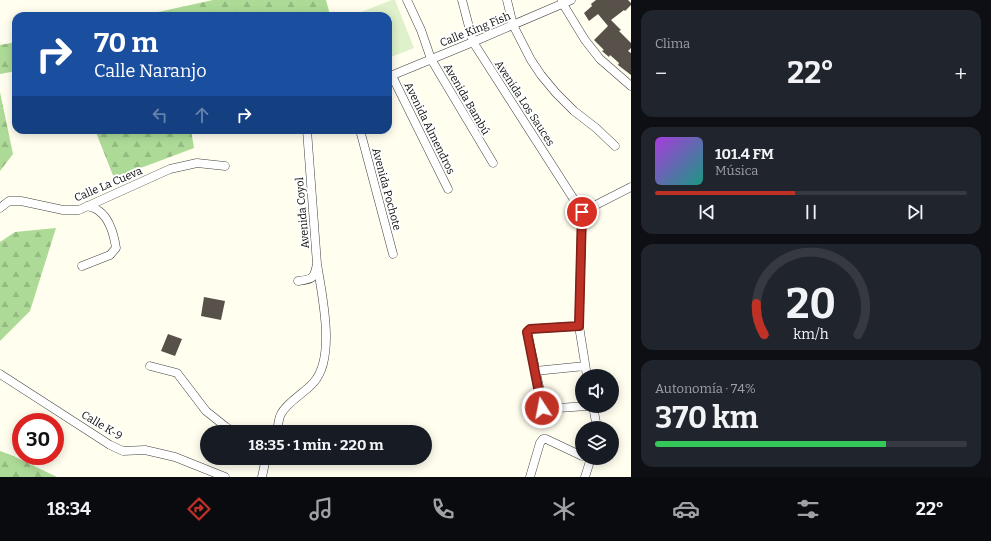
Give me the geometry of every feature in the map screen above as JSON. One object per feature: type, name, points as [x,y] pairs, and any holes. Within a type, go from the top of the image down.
[{"type":"street","name":"Avenida Bambú","points":[[407,0],[421,30],[431,59],[493,163]]},
{"type":"street","name":"Avenida Los Sauces","points":[[462,0],[473,42],[582,212]]},
{"type":"street","points":[[507,0],[513,25],[531,60],[542,76],[574,111],[596,128],[615,146]]},
{"type":"street","name":"Calle King Fish","points":[[392,75],[513,25],[562,2],[571,0]]},
{"type":"street","points":[[562,2],[585,40],[600,59],[631,86]]},
{"type":"street","name":"Avenida Almendros","points":[[392,80],[448,189]]},
{"type":"street","name":"Avenida Coyol","points":[[278,425],[281,414],[315,382],[322,368],[326,349],[324,306],[318,264],[307,134]]},
{"type":"street","name":"Avenida Pochote","points":[[361,134],[392,254]]},
{"type":"street","name":"Calle La Cueva","points":[[0,208],[9,202],[21,201],[62,210],[79,210],[170,169],[197,163],[225,166]]},
{"type":"street","points":[[586,369],[579,326],[582,212],[631,187]]},
{"type":"street","points":[[82,266],[110,255],[116,248],[108,222],[99,210],[87,206]]},
{"type":"street","points":[[298,281],[311,280],[315,275],[318,264]]},
{"type":"street","points":[[575,407],[544,409],[527,332],[530,329],[579,326]]},
{"type":"street","points":[[150,366],[177,373],[206,411],[224,425]]},
{"type":"street","points":[[535,370],[585,366]]},
{"type":"street","name":"Calle K-9","points":[[0,374],[110,445],[123,451],[145,450],[175,457],[225,477]]},
{"type":"street","points":[[532,476],[542,439],[546,439],[575,453]]},
{"type":"street","points":[[262,477],[265,465]]},
{"type":"street","points":[[585,477],[588,465]]},
{"type":"green space","points":[[213,0],[326,0],[329,12],[158,12]]},
{"type":"green space","points":[[395,0],[414,48],[392,56],[392,12],[361,12]]},
{"type":"green space","points":[[12,43],[12,72],[0,74],[0,45]]},
{"type":"green space","points":[[0,92],[13,154],[0,171]]},
{"type":"green space","points":[[97,134],[192,134],[194,148],[114,178]]},
{"type":"green space","points":[[56,228],[30,311],[0,341],[0,242],[15,232]]},
{"type":"green space","points":[[0,451],[12,455],[12,465],[32,465],[57,477],[0,477]]},
{"type":"building","points":[[596,0],[628,0],[631,3],[625,11],[624,10],[611,20],[631,43],[631,48],[628,51],[631,53],[631,75],[618,65],[619,63],[610,55],[609,57],[602,51],[604,50],[594,40],[608,26],[598,14],[589,21],[584,13]]},
{"type":"building","points":[[204,297],[225,301],[221,320],[201,316]]},
{"type":"building","points":[[168,334],[182,339],[175,356],[161,351]]},
{"type":"route","points":[[542,408],[527,332],[530,329],[579,326],[582,212]]}]
